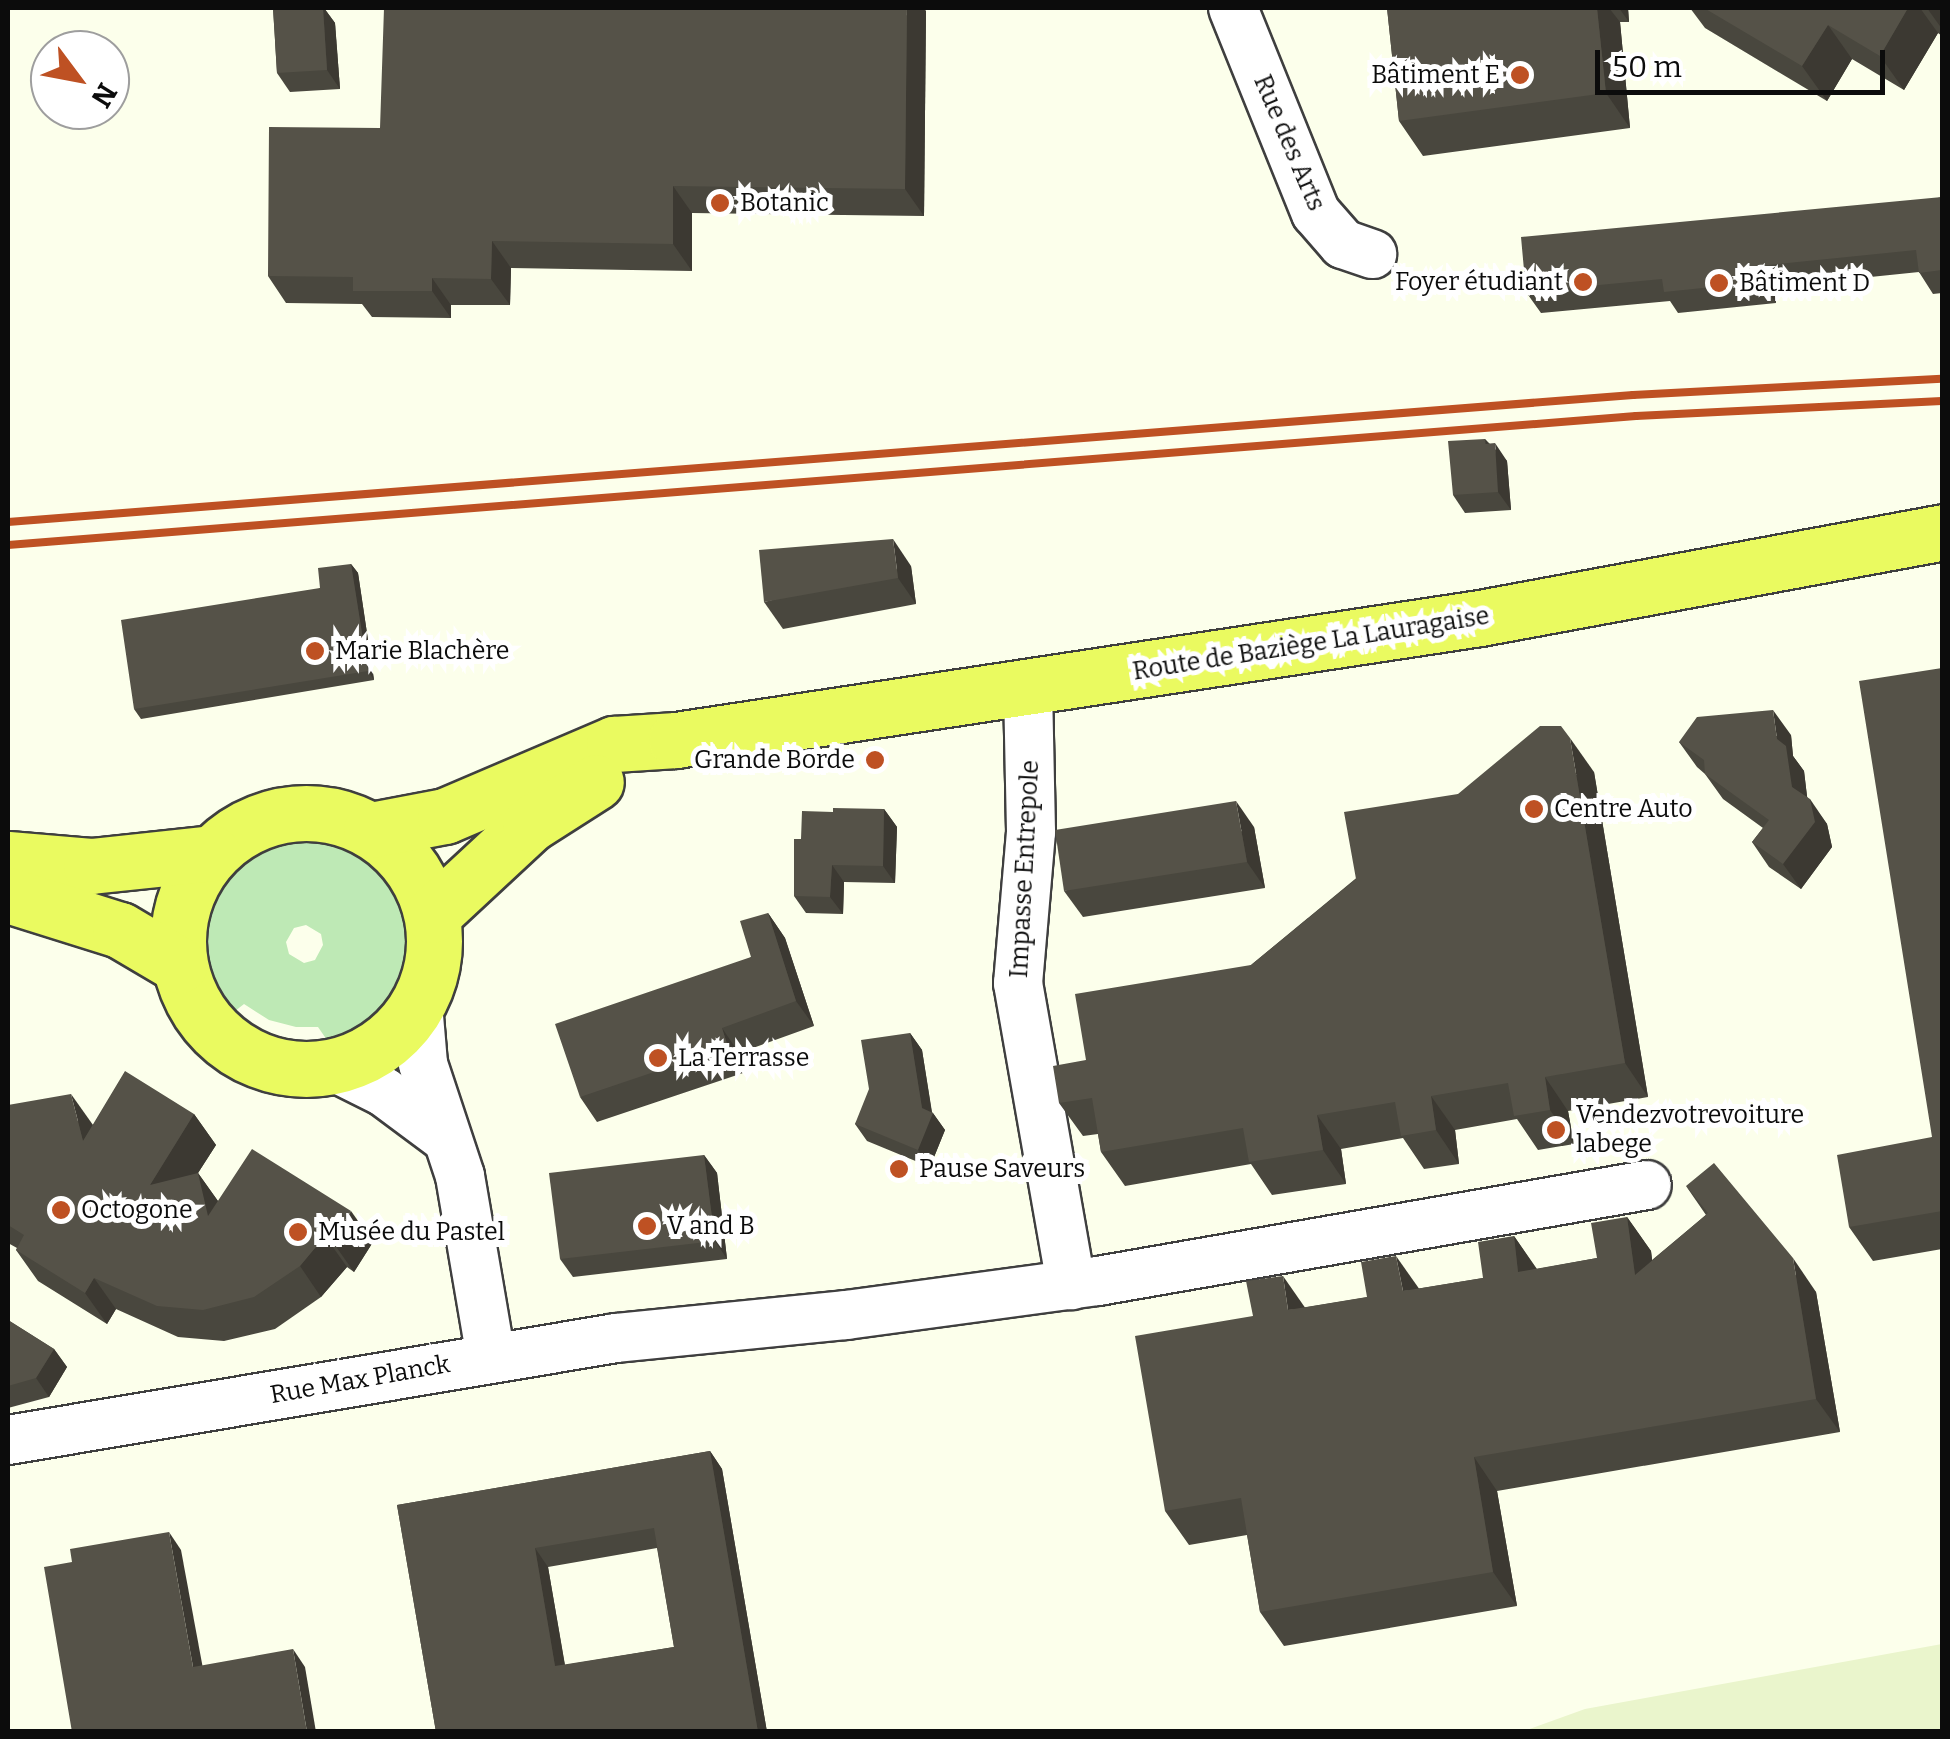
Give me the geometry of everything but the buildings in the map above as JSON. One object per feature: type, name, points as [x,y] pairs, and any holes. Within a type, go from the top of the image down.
[{"type":"main road","name":"Route de Baziège La Lauragaise","points":[[371,830],[444,816],[614,744],[676,740],[1480,618],[1942,532]]},
{"type":"main road","name":"Route de Baziège La Lauragaise","points":[[432,915],[530,824],[594,782],[676,740]]},
{"type":"main road","points":[[287,815],[339,817],[371,830],[400,852],[420,882],[432,915],[434,946],[430,976],[418,1004],[396,1033],[367,1054],[334,1067],[292,1069],[253,1059],[218,1036],[193,1004],[180,966],[178,926],[189,887],[212,853],[238,832],[287,815]]},
{"type":"main road","points":[[8,860],[91,866],[212,853]]},
{"type":"main road","points":[[8,896],[120,930],[180,966]]},
{"type":"street","name":"Rue des Arts","points":[[1233,8],[1316,213],[1343,244],[1372,254]]},
{"type":"street","name":"Impasse Entrepole","points":[[1028,688],[1031,832],[1018,983],[1071,1285]]},
{"type":"street","points":[[418,1004],[423,1064],[460,1176],[491,1358],[616,1338],[846,1315],[1071,1285],[1647,1184]]},
{"type":"street","points":[[334,1067],[384,1092],[446,1138]]},
{"type":"street","name":"Rue Max Planck","points":[[8,1440],[491,1358]]},
{"type":"green space","points":[[313,838],[364,857],[398,898],[406,924],[407,951],[389,1002],[371,1022],[329,1043],[318,1027],[296,1027],[269,1020],[244,1004],[230,1015],[210,986],[202,960],[201,933],[207,906],[237,862],[286,839]],"holes":[[[306,925],[321,934],[323,945],[315,960],[304,963],[289,954],[286,942],[294,928]]]},
{"type":"green space","points":[[1942,1644],[1942,1731],[1524,1731],[1585,1709]]},
{"type":"railway","points":[[8,522],[1633,395],[1942,379]]},
{"type":"railway","points":[[8,545],[1636,416],[1942,401]]},
{"type":"place","name":"Bâtiment E","points":[[1520,75]]},
{"type":"place","name":"Botanic","points":[[720,203]]},
{"type":"place","name":"Foyer étudiant","points":[[1583,282]]},
{"type":"place","name":"Bâtiment D","points":[[1719,283]]},
{"type":"place","name":"Marie Blachère","points":[[315,651]]},
{"type":"place","name":"Grande Borde","points":[[875,760]]},
{"type":"place","name":"Centre Auto","points":[[1534,809]]},
{"type":"place","name":"La Terrasse","points":[[658,1058]]},
{"type":"place","name":"Vendezvotrevoiture labege","points":[[1556,1130]]},
{"type":"place","name":"Pause Saveurs","points":[[899,1169]]},
{"type":"place","name":"Octogone","points":[[61,1210]]},
{"type":"place","name":"V and B","points":[[647,1226]]},
{"type":"place","name":"Musée du Pastel","points":[[298,1232]]}]
